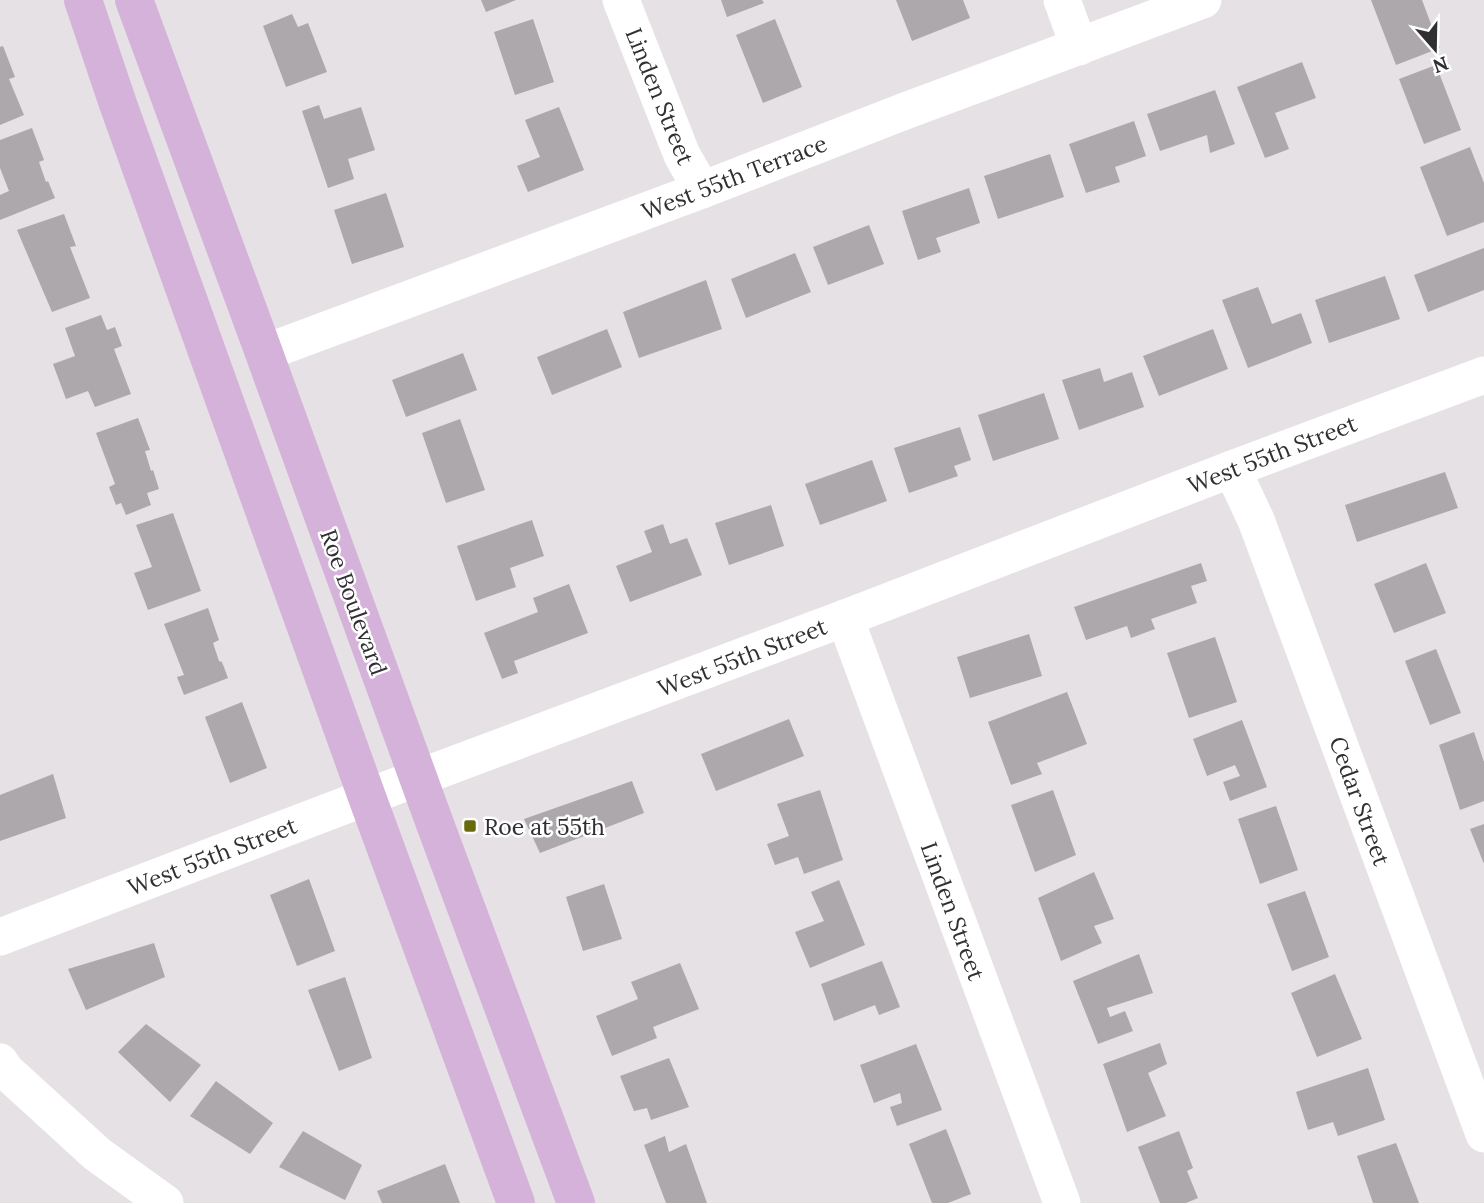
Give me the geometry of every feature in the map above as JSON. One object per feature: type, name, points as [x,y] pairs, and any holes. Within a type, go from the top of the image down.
[{"type":"main road","points":[[83,0],[122,117],[516,1203]]},
{"type":"main road","name":"Roe Boulevard","points":[[134,0],[576,1203]]},
{"type":"street","name":"Linden Street","points":[[621,0],[682,155],[702,190]]},
{"type":"street","points":[[1062,0],[1079,47]]},
{"type":"street","name":"West 55th Terrace","points":[[264,353],[1203,0]]},
{"type":"street","name":"West 55th Street","points":[[0,937],[1484,375]]},
{"type":"street","name":"Cedar Street","points":[[1232,469],[1256,520],[1484,1134]]},
{"type":"street","name":"Linden Street","points":[[845,618],[1062,1203]]},
{"type":"street","points":[[0,1062],[6,1071],[97,1154],[165,1203]]},
{"type":"building","points":[[481,0],[516,0],[486,12]]},
{"type":"building","points":[[721,0],[762,0],[764,3],[727,17]]},
{"type":"building","points":[[896,0],[963,0],[970,18],[912,41]]},
{"type":"building","points":[[1371,0],[1422,0],[1440,48],[1396,65]]},
{"type":"building","points":[[292,14],[298,27],[308,23],[327,72],[286,87],[263,26]]},
{"type":"building","points":[[533,19],[554,82],[515,95],[494,32]]},
{"type":"building","points":[[775,19],[802,87],[763,103],[736,35]]},
{"type":"building","points":[[3,46],[15,77],[9,79],[24,115],[0,125],[0,47]]},
{"type":"building","points":[[1302,62],[1316,98],[1275,113],[1289,149],[1265,158],[1237,87]]},
{"type":"building","points":[[1436,65],[1461,130],[1424,144],[1399,79]]},
{"type":"building","points":[[1215,90],[1235,144],[1210,153],[1207,135],[1160,151],[1147,114]]},
{"type":"building","points":[[319,105],[324,119],[361,107],[375,150],[348,159],[354,179],[328,188],[302,111]]},
{"type":"building","points":[[559,107],[584,170],[528,192],[517,166],[540,157],[525,120]]},
{"type":"building","points":[[1134,121],[1146,156],[1115,167],[1120,182],[1086,193],[1069,144]]},
{"type":"building","points":[[32,128],[44,160],[39,162],[55,198],[0,220],[0,195],[9,191],[0,168],[0,140]]},
{"type":"building","points":[[1470,147],[1484,183],[1484,222],[1447,236],[1420,167]]},
{"type":"building","points":[[1050,154],[1064,197],[998,219],[984,176]]},
{"type":"building","points":[[969,188],[980,223],[936,238],[941,252],[918,260],[902,211]]},
{"type":"building","points":[[386,193],[404,247],[352,264],[334,210]]},
{"type":"building","points":[[64,214],[76,246],[70,247],[90,298],[52,312],[17,230]]},
{"type":"building","points":[[869,225],[884,264],[828,285],[813,247]]},
{"type":"building","points":[[1484,248],[1484,290],[1428,312],[1414,275]]},
{"type":"building","points":[[795,253],[811,292],[746,318],[731,279]]},
{"type":"building","points":[[1385,276],[1400,319],[1329,343],[1315,300]]},
{"type":"building","points":[[706,280],[722,329],[639,358],[623,312]]},
{"type":"building","points":[[1258,287],[1272,324],[1301,313],[1312,343],[1248,368],[1222,300]]},
{"type":"building","points":[[101,315],[107,330],[115,327],[122,346],[114,349],[131,394],[95,407],[88,391],[66,399],[53,364],[75,356],[65,328]]},
{"type":"building","points":[[607,329],[622,367],[552,395],[537,357]]},
{"type":"building","points":[[1213,329],[1228,369],[1159,396],[1143,356]]},
{"type":"building","points":[[463,353],[477,390],[406,417],[392,380]]},
{"type":"building","points":[[1100,368],[1104,382],[1132,372],[1144,407],[1079,430],[1062,380]]},
{"type":"building","points":[[1044,393],[1059,439],[993,461],[978,415]]},
{"type":"building","points":[[138,418],[150,450],[145,451],[159,489],[147,493],[151,505],[126,515],[121,503],[116,505],[109,487],[115,484],[96,433]]},
{"type":"building","points":[[460,419],[485,490],[446,503],[422,433]]},
{"type":"building","points":[[960,427],[971,460],[954,466],[958,476],[909,493],[894,448]]},
{"type":"building","points":[[872,460],[887,501],[820,525],[805,484]]},
{"type":"building","points":[[1445,472],[1458,508],[1357,542],[1345,505]]},
{"type":"building","points":[[771,505],[784,546],[729,565],[715,523]]},
{"type":"building","points":[[173,513],[201,591],[148,610],[134,573],[152,567],[136,525]]},
{"type":"building","points":[[532,520],[544,556],[510,568],[516,587],[476,601],[457,546]]},
{"type":"building","points":[[663,524],[670,544],[687,538],[702,575],[630,602],[616,566],[652,552],[644,531]]},
{"type":"building","points":[[1201,563],[1207,581],[1191,586],[1197,603],[1151,619],[1155,629],[1131,638],[1127,626],[1086,640],[1074,607]]},
{"type":"building","points":[[1426,563],[1446,613],[1394,633],[1374,584]]},
{"type":"building","points":[[569,584],[588,633],[514,661],[518,673],[502,679],[484,633],[538,612],[533,598]]},
{"type":"building","points":[[208,608],[219,640],[213,643],[228,678],[184,695],[177,677],[184,675],[164,624]]},
{"type":"building","points":[[1029,634],[1042,676],[970,698],[957,657]]},
{"type":"building","points":[[1215,637],[1237,702],[1189,718],[1167,653]]},
{"type":"building","points":[[1436,649],[1461,713],[1430,725],[1405,661]]},
{"type":"building","points":[[1067,692],[1087,744],[1037,763],[1042,774],[1011,785],[988,722]]},
{"type":"building","points":[[242,702],[267,768],[230,783],[205,717]]},
{"type":"building","points":[[789,719],[804,756],[716,791],[701,754]]},
{"type":"building","points":[[1242,720],[1267,787],[1230,801],[1223,782],[1240,776],[1235,765],[1207,776],[1193,739]]},
{"type":"building","points":[[1474,732],[1484,762],[1484,801],[1460,810],[1439,745]]},
{"type":"building","points":[[53,774],[66,818],[0,841],[0,795]]},
{"type":"building","points":[[632,781],[644,813],[540,853],[524,819]]},
{"type":"building","points":[[820,790],[843,860],[804,874],[798,857],[775,865],[767,844],[789,836],[777,804]]},
{"type":"building","points":[[1053,790],[1076,855],[1035,872],[1011,805]]},
{"type":"building","points":[[1276,806],[1298,870],[1260,884],[1238,819]]},
{"type":"building","points":[[1484,824],[1484,864],[1470,829]]},
{"type":"building","points":[[1094,872],[1114,919],[1094,926],[1102,943],[1061,961],[1038,898]]},
{"type":"building","points":[[309,879],[335,951],[297,966],[270,895]]},
{"type":"building","points":[[839,880],[865,945],[810,968],[795,932],[824,921],[811,892]]},
{"type":"building","points":[[604,884],[622,939],[583,951],[566,897]]},
{"type":"building","points":[[1305,891],[1329,957],[1292,971],[1267,904]]},
{"type":"building","points":[[154,943],[165,977],[86,1010],[68,969]]},
{"type":"building","points":[[1139,954],[1153,993],[1107,1008],[1110,1017],[1125,1011],[1133,1031],[1098,1044],[1073,981]]},
{"type":"building","points":[[882,961],[900,1007],[879,1015],[875,1005],[834,1021],[821,984]]},
{"type":"building","points":[[680,963],[699,1009],[653,1027],[657,1038],[612,1056],[596,1016],[638,999],[631,982]]},
{"type":"building","points":[[1335,974],[1362,1039],[1317,1057],[1291,993]]},
{"type":"building","points":[[345,977],[372,1058],[339,1071],[308,990]]},
{"type":"building","points":[[146,1024],[201,1065],[170,1102],[118,1052]]},
{"type":"building","points":[[1160,1043],[1167,1064],[1148,1073],[1166,1116],[1127,1132],[1103,1064]]},
{"type":"building","points":[[916,1044],[942,1110],[897,1126],[890,1107],[902,1103],[900,1093],[874,1103],[860,1065]]},
{"type":"building","points":[[669,1058],[689,1107],[651,1120],[647,1108],[634,1111],[620,1076]]},
{"type":"building","points":[[1368,1068],[1385,1120],[1338,1136],[1333,1122],[1308,1130],[1296,1092]]},
{"type":"building","points":[[216,1081],[273,1123],[250,1154],[190,1116]]},
{"type":"building","points":[[946,1129],[971,1194],[948,1203],[932,1203],[909,1144]]},
{"type":"building","points":[[303,1131],[362,1165],[345,1200],[279,1167]]},
{"type":"building","points":[[1179,1131],[1193,1168],[1187,1171],[1198,1198],[1186,1203],[1160,1203],[1138,1147]]},
{"type":"building","points":[[665,1136],[669,1152],[686,1144],[707,1203],[666,1203],[644,1145]]},
{"type":"building","points":[[1396,1143],[1419,1203],[1373,1203],[1357,1156]]},
{"type":"building","points":[[445,1164],[460,1203],[382,1203],[377,1191]]},
{"type":"place","name":"Roe at 55th","points":[[470,826]]}]
